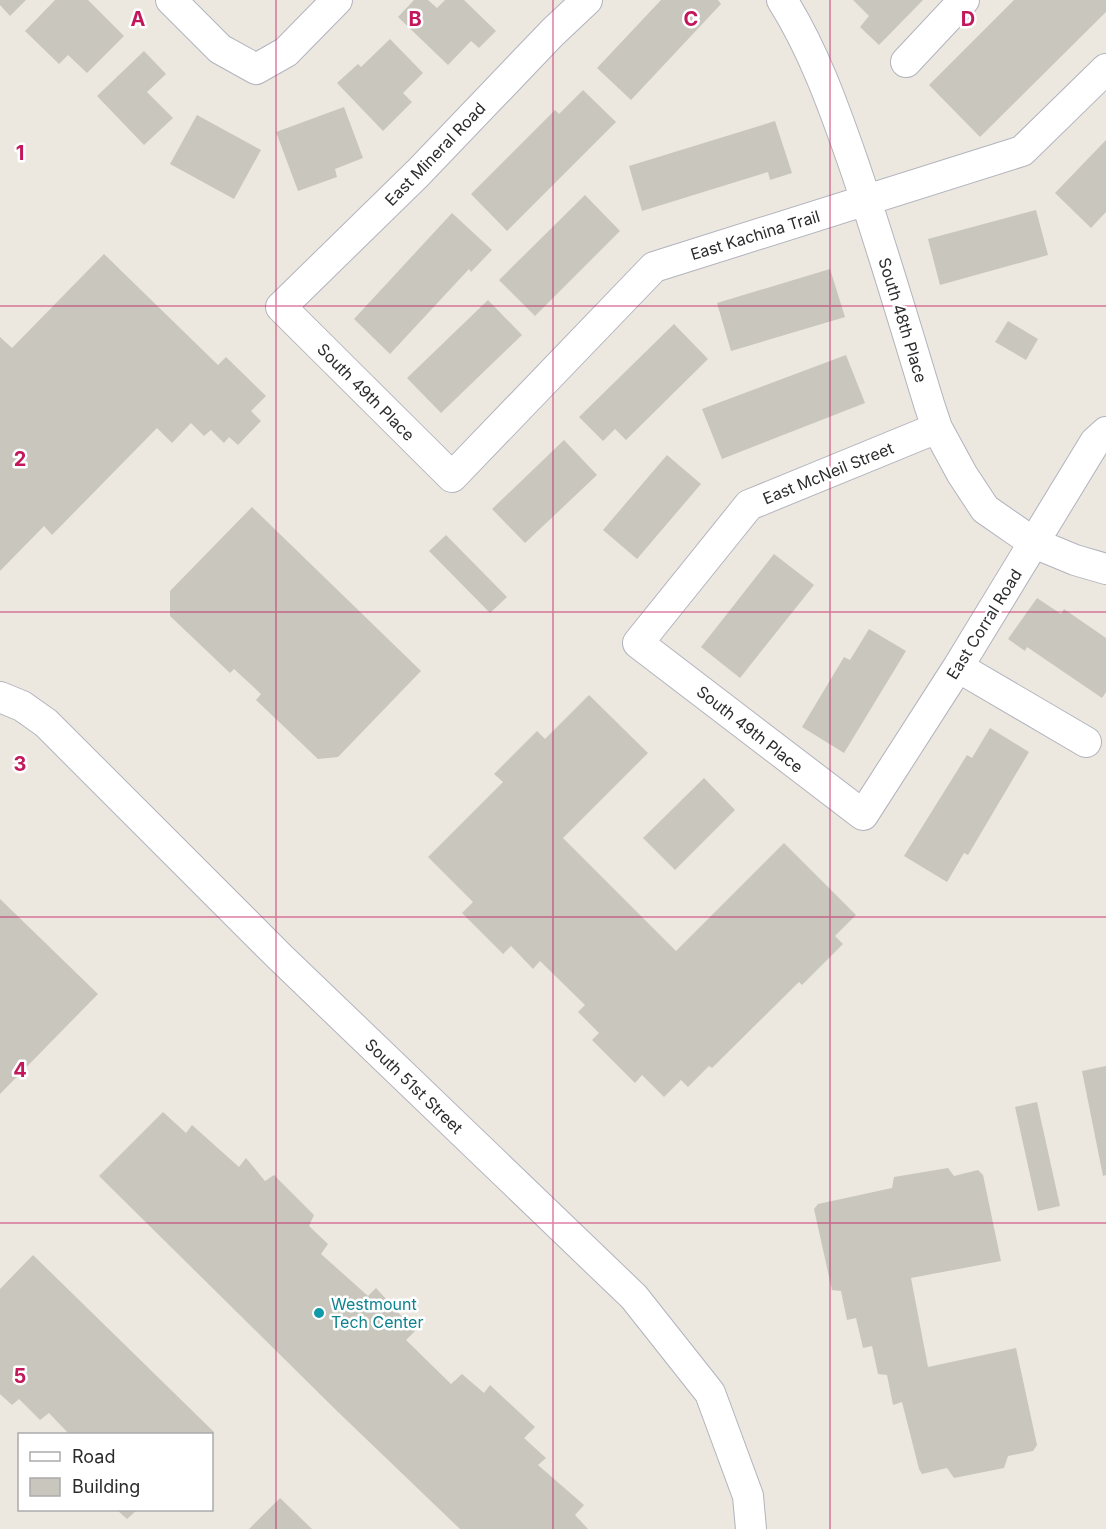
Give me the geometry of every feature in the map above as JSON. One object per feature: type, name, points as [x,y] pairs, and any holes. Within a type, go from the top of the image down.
[{"type":"street","points":[[171,0],[220,49],[256,69],[286,52],[337,0]]},
{"type":"street","name":"East Mineral Road","points":[[281,307],[587,0]]},
{"type":"street","name":"South 48th Place","points":[[782,0],[794,19],[820,73],[867,200],[937,428],[962,474],[986,509],[1034,543],[1075,560],[1106,569]]},
{"type":"street","points":[[906,62],[964,0]]},
{"type":"street","name":"East Kachina Trail","points":[[452,477],[654,267],[1022,151],[1106,69]]},
{"type":"street","name":"South 49th Place","points":[[281,307],[452,477]]},
{"type":"street","name":"East McNeil Street","points":[[638,643],[749,505],[937,428]]},
{"type":"street","name":"East Corral Road","points":[[863,815],[958,667],[1095,442],[1106,432]]},
{"type":"street","name":"South 49th Place","points":[[638,643],[863,815]]},
{"type":"street","points":[[958,667],[1086,742]]},
{"type":"street","name":"South 51st Street","points":[[0,697],[22,706],[46,723],[280,957],[634,1297],[710,1393],[748,1496],[751,1529]]},
{"type":"building","points":[[0,0],[26,0],[10,16],[0,5]]},
{"type":"building","points":[[55,0],[88,0],[124,36],[87,73],[68,55],[59,64],[25,31]]},
{"type":"building","points":[[414,0],[428,0],[437,8],[445,0],[464,0],[496,31],[479,48],[471,41],[448,65],[398,17]]},
{"type":"building","points":[[661,0],[718,0],[721,4],[631,100],[597,68]]},
{"type":"building","points":[[853,0],[923,0],[879,45],[860,27],[869,16]]},
{"type":"building","points":[[1014,0],[1106,0],[1106,12],[980,137],[929,85]]},
{"type":"building","points":[[390,39],[423,73],[403,93],[412,102],[383,131],[337,83],[358,64],[361,67]]},
{"type":"building","points":[[144,51],[166,74],[147,92],[173,118],[144,145],[97,96]]},
{"type":"building","points":[[583,90],[616,122],[507,231],[471,194],[555,110],[559,114]]},
{"type":"building","points":[[344,107],[363,158],[335,169],[337,177],[298,191],[276,132]]},
{"type":"building","points":[[197,115],[261,150],[234,199],[170,164]]},
{"type":"building","points":[[775,121],[792,173],[770,180],[768,172],[642,211],[629,166]]},
{"type":"building","points":[[1106,140],[1106,212],[1091,228],[1055,193]]},
{"type":"building","points":[[585,195],[620,231],[535,316],[499,280]]},
{"type":"building","points":[[1036,210],[1048,255],[940,285],[928,239]]},
{"type":"building","points":[[452,213],[492,250],[471,272],[469,269],[390,354],[354,319]]},
{"type":"building","points":[[104,254],[218,365],[226,357],[266,396],[251,411],[261,421],[238,445],[229,437],[224,443],[211,430],[204,436],[191,423],[172,443],[157,428],[52,535],[44,526],[0,571],[0,337],[12,348]]},
{"type":"building","points":[[830,269],[845,317],[731,351],[717,303]]},
{"type":"building","points":[[488,300],[522,335],[441,413],[407,378]]},
{"type":"building","points":[[1008,321],[1038,339],[1026,360],[995,342]]},
{"type":"building","points":[[674,324],[708,359],[626,440],[615,429],[603,441],[579,417]]},
{"type":"building","points":[[846,355],[865,403],[722,459],[702,409]]},
{"type":"building","points":[[564,440],[597,475],[525,543],[492,509]]},
{"type":"building","points":[[667,455],[701,484],[637,559],[603,530]]},
{"type":"building","points":[[252,507],[421,671],[338,757],[318,759],[256,700],[261,694],[234,669],[230,673],[170,616],[170,591]]},
{"type":"building","points":[[446,535],[507,597],[490,613],[429,551]]},
{"type":"building","points":[[774,554],[814,585],[740,678],[701,647]]},
{"type":"building","points":[[1037,598],[1061,614],[1064,609],[1106,638],[1106,692],[1102,698],[1027,647],[1025,651],[1008,639]]},
{"type":"building","points":[[869,629],[906,651],[844,753],[802,727],[844,657],[850,660]]},
{"type":"building","points":[[589,695],[648,753],[563,838],[676,951],[784,843],[856,915],[835,936],[843,944],[802,985],[799,982],[712,1068],[709,1066],[688,1087],[681,1080],[664,1097],[642,1075],[635,1083],[592,1040],[599,1033],[578,1012],[585,1005],[540,961],[533,969],[511,946],[503,954],[462,913],[473,902],[428,857],[503,782],[494,774],[537,731],[545,739]]},
{"type":"building","points":[[990,728],[1029,752],[968,855],[964,853],[947,882],[904,856],[967,755],[972,758]]},
{"type":"building","points":[[704,778],[735,810],[675,870],[643,838]]},
{"type":"building","points":[[0,899],[98,994],[0,1094]]},
{"type":"building","points":[[1106,1066],[1106,1175],[1103,1176],[1082,1071]]},
{"type":"building","points":[[1037,1102],[1060,1206],[1038,1211],[1015,1107]]},
{"type":"building","name":"Westmount Tech Center","points":[[163,1112],[186,1133],[192,1125],[239,1167],[246,1158],[265,1181],[274,1175],[314,1215],[309,1226],[328,1244],[321,1254],[368,1296],[376,1288],[415,1331],[406,1340],[451,1384],[462,1374],[484,1393],[490,1385],[535,1427],[524,1438],[546,1458],[538,1465],[584,1505],[575,1515],[588,1529],[460,1529],[337,1411],[99,1176]]},
{"type":"building","points":[[948,1168],[954,1176],[978,1170],[983,1175],[1001,1261],[911,1278],[928,1367],[1016,1348],[1037,1445],[1033,1451],[1008,1456],[1004,1468],[954,1478],[947,1468],[922,1474],[919,1469],[902,1402],[893,1405],[887,1375],[878,1374],[872,1346],[863,1348],[856,1318],[847,1320],[841,1291],[832,1290],[814,1209],[818,1204],[892,1188],[894,1177]]},
{"type":"building","points":[[33,1255],[214,1432],[68,1433],[49,1413],[40,1420],[19,1399],[12,1405],[0,1394],[0,1289]]},
{"type":"building","points":[[280,1498],[312,1529],[249,1529]]},
{"type":"building","points":[[118,1511],[136,1511],[127,1519]]},
{"type":"place","name":"Westmount Tech Center","points":[[319,1313]]}]
